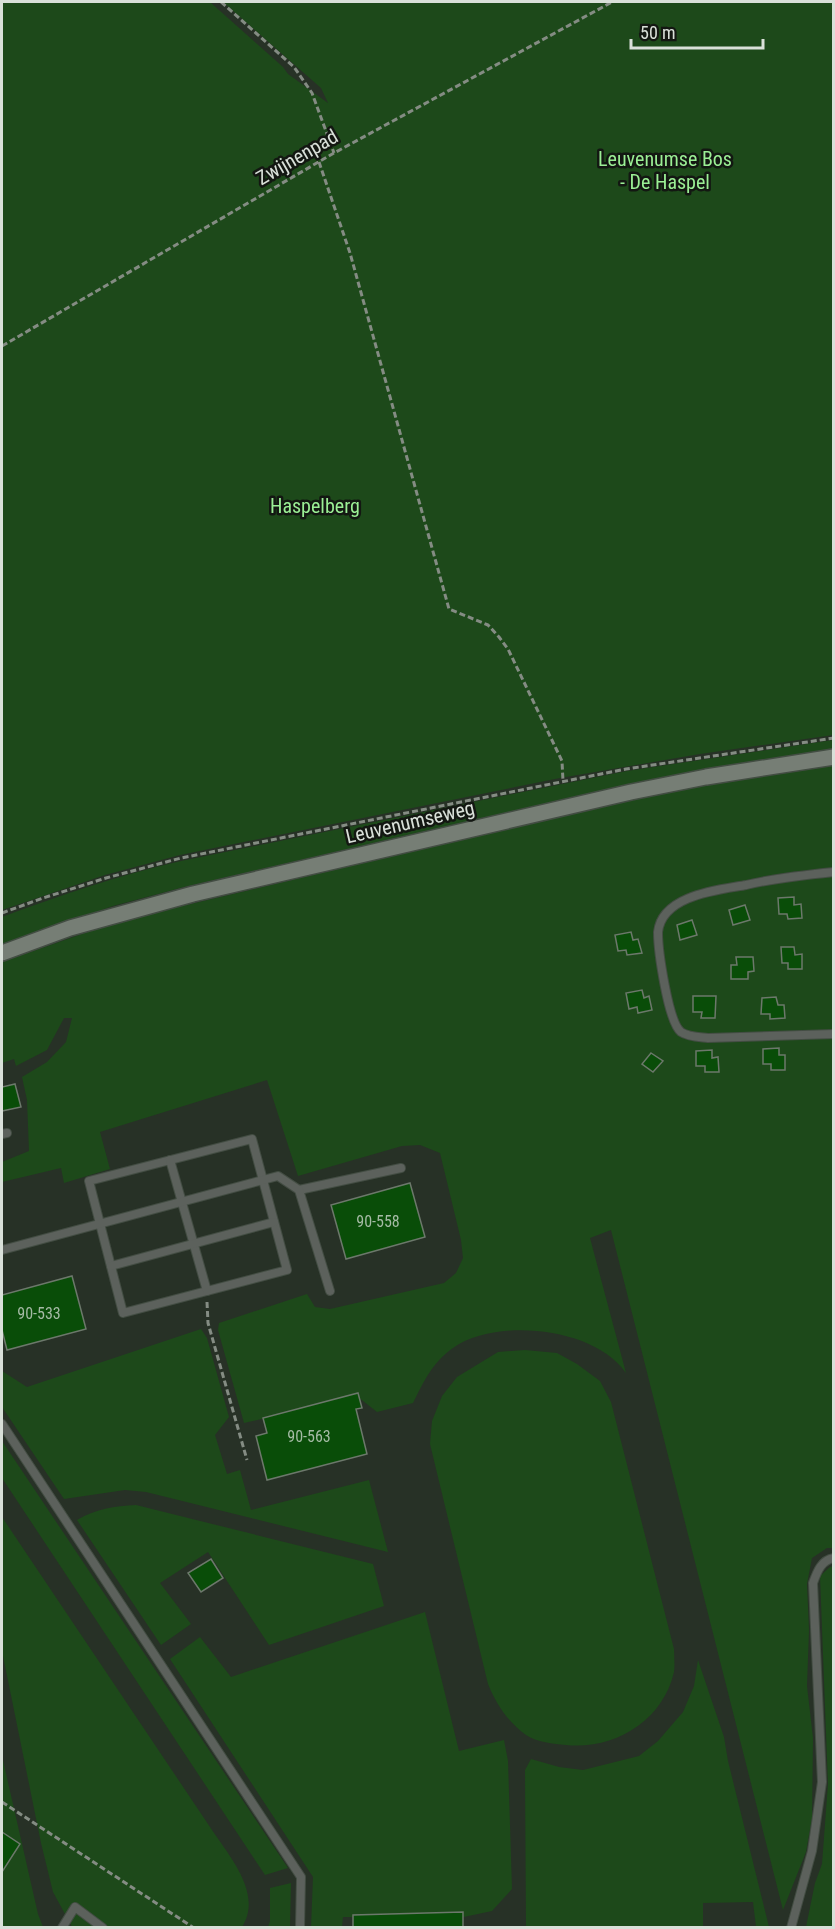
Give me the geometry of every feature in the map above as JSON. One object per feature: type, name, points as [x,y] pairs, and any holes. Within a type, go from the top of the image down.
[{"type":"main road","name":"Leuvenumseweg","points":[[2,953],[70,928],[193,894],[631,792],[706,777],[834,757]]},
{"type":"lane","points":[[834,872],[774,878],[702,893],[689,898],[666,913],[659,924],[658,932],[670,1011],[681,1032],[694,1037],[708,1038],[834,1034]]},
{"type":"lane","points":[[252,1139],[287,1270],[123,1313],[89,1181],[170,1160],[252,1139]]},
{"type":"lane","points":[[170,1160],[207,1291]]},
{"type":"lane","points":[[299,1190],[401,1168]]},
{"type":"lane","points":[[2,1250],[278,1176],[299,1190],[330,1291]]},
{"type":"lane","points":[[111,1266],[274,1222]]},
{"type":"lane","points":[[2,1424],[301,1877],[300,1928]]},
{"type":"lane","points":[[791,1928],[812,1851],[822,1782],[813,1583],[817,1570],[828,1559],[834,1558]]},
{"type":"lane","points":[[62,1928],[75,1907],[104,1928]]},
{"type":"path","points":[[221,2],[294,67],[312,93],[334,153]]},
{"type":"path","name":"Zwijnenpad","points":[[2,346],[334,153],[612,2]]},
{"type":"path","points":[[319,162],[350,253],[449,609],[488,625],[508,649],[562,761],[563,781]]},
{"type":"path","name":"Leuvenumseweg","points":[[2,913],[106,878],[181,858],[563,781],[702,756],[834,738]]},
{"type":"path","points":[[207,1291],[208,1323],[248,1460]]},
{"type":"path","points":[[2,1802],[194,1928]]},
{"type":"green space","name":"Haspelberg","points":[[2,2],[210,2],[288,74],[328,103],[321,88],[223,2],[833,2],[833,735],[700,754],[560,778],[180,855],[105,875],[2,910]]},
{"type":"green space","points":[[833,740],[833,749],[705,769],[630,784],[188,886],[113,906],[2,945],[2,917],[91,886],[181,861],[627,771]]},
{"type":"green space","points":[[833,765],[833,868],[765,876],[702,890],[676,901],[666,909],[658,919],[654,931],[664,1000],[672,1025],[680,1035],[692,1040],[704,1041],[833,1038],[833,1548],[827,1548],[812,1558],[807,1584],[809,1630],[807,1686],[813,1738],[812,1818],[806,1852],[783,1910],[611,1230],[590,1238],[626,1373],[611,1357],[592,1345],[569,1337],[518,1330],[494,1332],[472,1338],[453,1348],[439,1360],[429,1373],[413,1403],[377,1412],[358,1397],[244,1423],[218,1330],[219,1323],[307,1294],[315,1307],[330,1309],[444,1283],[456,1273],[463,1258],[461,1240],[440,1153],[420,1145],[402,1146],[298,1176],[267,1080],[100,1132],[110,1169],[64,1183],[61,1168],[2,1182],[2,1162],[29,1151],[27,1100],[22,1077],[47,1062],[66,1042],[72,1018],[64,1018],[47,1050],[16,1066],[14,1059],[2,1063],[2,962],[119,921],[655,794]]},
{"type":"green space","points":[[833,876],[833,1031],[705,1034],[691,1032],[682,1027],[675,1009],[664,961],[661,933],[664,920],[668,916],[684,904],[725,891],[771,882]]},
{"type":"green space","points":[[201,1329],[207,1338],[229,1417],[215,1435],[227,1474],[240,1470],[251,1510],[369,1480],[388,1552],[146,1492],[125,1490],[64,1499],[2,1407],[2,1371],[27,1387]]},
{"type":"green space","points":[[525,1350],[557,1353],[577,1364],[600,1381],[611,1402],[674,1649],[674,1672],[659,1705],[634,1729],[602,1743],[566,1745],[535,1739],[526,1735],[514,1724],[495,1699],[488,1684],[430,1444],[432,1421],[442,1396],[457,1377],[498,1352]]},
{"type":"green space","points":[[2,1441],[288,1868],[265,1875],[2,1478]]},
{"type":"green space","points":[[136,1505],[373,1564],[384,1606],[269,1645],[208,1552],[160,1583],[191,1624],[161,1645],[77,1520],[105,1509]]},
{"type":"green space","points":[[2,1517],[235,1864],[242,1876],[249,1902],[242,1927],[72,1927],[53,1892],[2,1651]]},
{"type":"green space","points":[[833,1566],[833,1927],[806,1927],[815,1883],[822,1864],[828,1784],[820,1576]]},
{"type":"green space","points":[[425,1612],[459,1751],[504,1740],[508,1761],[512,1889],[492,1911],[459,1918],[343,1917],[342,1927],[311,1927],[313,1877],[170,1659],[200,1637],[231,1677]]},
{"type":"green space","points":[[698,1660],[724,1737],[769,1927],[756,1927],[753,1902],[703,1903],[703,1927],[526,1927],[525,1770],[531,1759],[559,1767],[583,1770],[639,1756],[658,1741],[683,1712],[694,1686]]},
{"type":"green space","points":[[2,1756],[38,1914],[43,1927],[2,1927]]},
{"type":"green space","points":[[291,1883],[290,1927],[268,1927],[270,1888]]},
{"type":"building","points":[[794,897],[794,905],[801,904],[802,918],[788,919],[787,914],[779,914],[778,898]]},
{"type":"building","points":[[745,905],[750,920],[733,925],[729,910]]},
{"type":"building","points":[[692,920],[697,935],[680,940],[677,925]]},
{"type":"building","points":[[631,932],[633,940],[638,939],[642,953],[627,955],[626,950],[618,951],[615,935]]},
{"type":"building","points":[[781,947],[794,947],[795,955],[802,954],[802,969],[788,969],[788,963],[782,963]]},
{"type":"building","points":[[736,957],[753,957],[754,971],[748,972],[748,979],[731,979],[731,965],[737,965]]},
{"type":"building","points":[[642,990],[644,998],[649,996],[652,1010],[638,1013],[637,1007],[629,1009],[626,993]]},
{"type":"building","points":[[693,996],[716,996],[715,1018],[701,1018],[702,1012],[693,1012]]},
{"type":"building","points":[[776,997],[778,1005],[784,1005],[785,1018],[770,1019],[770,1014],[761,1014],[762,998]]},
{"type":"building","points":[[779,1048],[779,1055],[785,1055],[785,1070],[771,1070],[771,1064],[763,1064],[763,1049]]},
{"type":"building","points":[[712,1050],[712,1058],[718,1057],[719,1072],[705,1072],[705,1066],[696,1066],[696,1051]]},
{"type":"building","points":[[651,1053],[663,1061],[653,1072],[642,1064]]},
{"type":"building","points":[[15,1084],[21,1107],[2,1111],[2,1087]]},
{"type":"building","points":[[410,1183],[425,1237],[346,1259],[331,1205]]},
{"type":"building","points":[[72,1276],[86,1329],[7,1350],[2,1330],[2,1295]]},
{"type":"building","points":[[358,1393],[362,1408],[356,1409],[367,1454],[267,1480],[256,1436],[267,1433],[263,1418]]},
{"type":"building","points":[[211,1559],[223,1578],[201,1592],[188,1573]]},
{"type":"building","points":[[2,1832],[20,1844],[2,1872]]},
{"type":"building","points":[[463,1912],[463,1928],[353,1928],[353,1915]]},
{"type":"park label","name":"Leuvenumse Bos - De Haspel","points":[[665,170]]}]
